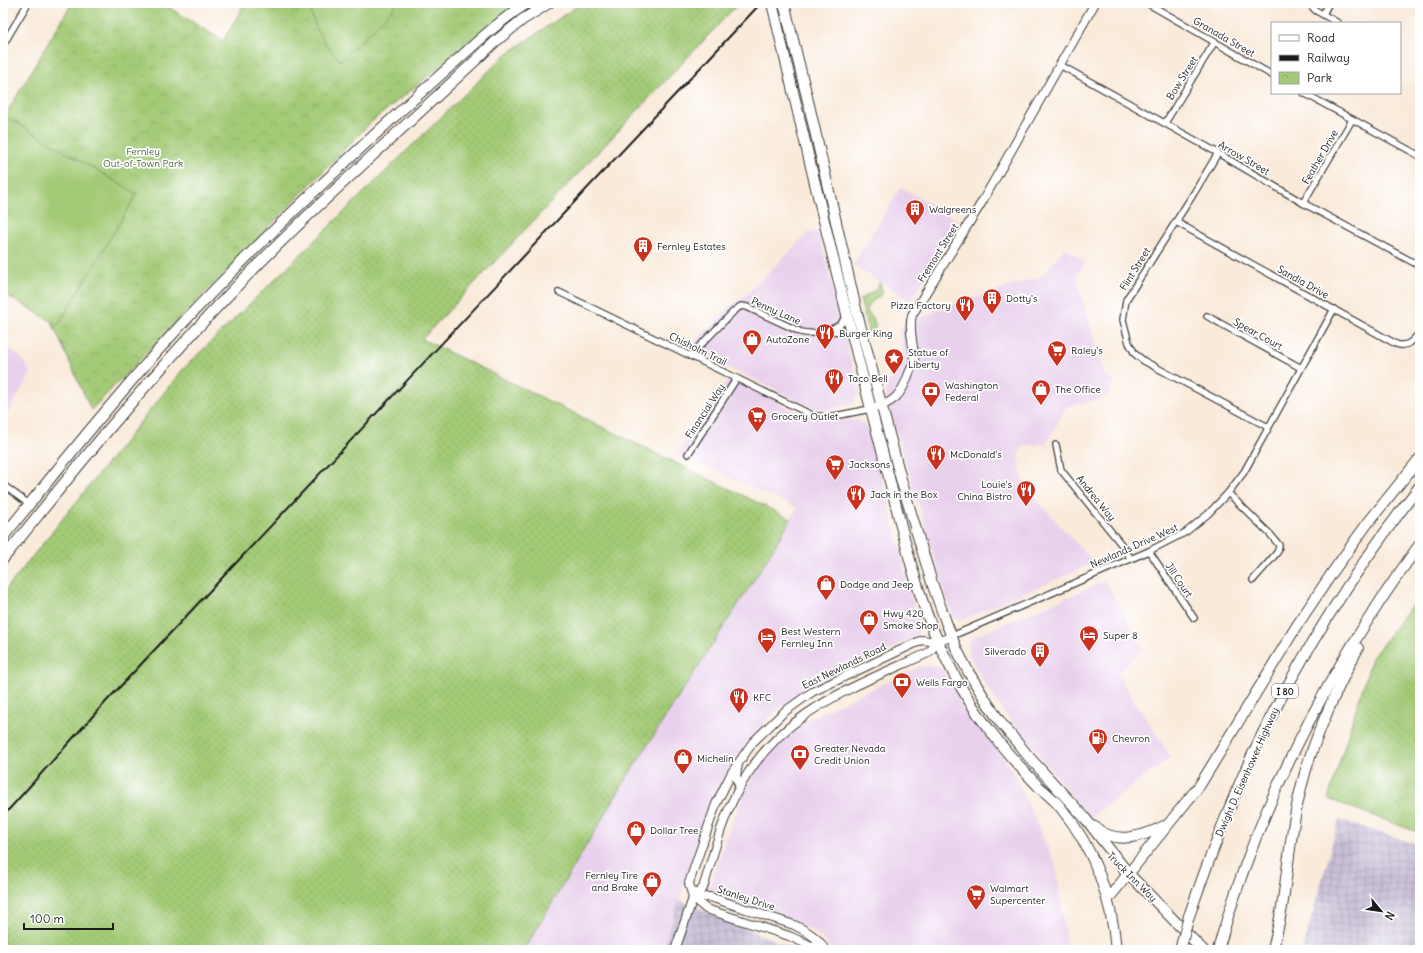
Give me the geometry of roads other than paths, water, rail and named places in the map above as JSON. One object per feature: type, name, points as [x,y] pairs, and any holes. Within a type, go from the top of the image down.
[{"type":"highway","points":[[3,537],[134,377],[239,265],[325,181],[471,47],[508,16],[528,3]]},
{"type":"highway","points":[[3,559],[124,410],[224,300],[288,235],[508,30],[549,3]]},
{"type":"highway","points":[[772,3],[870,409],[921,596],[938,642],[964,693],[995,738],[1027,774],[1060,806],[1077,829],[1098,871],[1108,899],[1116,950]]},
{"type":"highway","points":[[784,3],[852,294],[902,483],[938,601],[969,674],[1001,723],[1029,757],[1085,818],[1128,873]]},
{"type":"highway","points":[[436,98],[434,93],[439,84],[471,47]]},
{"type":"highway","points":[[239,265],[248,264],[272,242],[288,235]]},
{"type":"highway","points":[[224,300],[229,287],[236,277],[239,265]]},
{"type":"highway","points":[[1108,899],[1200,784],[1293,633],[1347,551],[1378,509],[1420,458]]},
{"type":"highway","name":"Dwight D. Eisenhower Highway","points":[[1180,950],[1212,852],[1259,740],[1276,706],[1321,627],[1346,587],[1376,544],[1420,486]]},
{"type":"highway","points":[[1219,947],[1244,869],[1282,776],[1297,744],[1334,675],[1357,637],[1420,545]]},
{"type":"highway","points":[[1273,950],[1284,894],[1292,829],[1301,789],[1317,737],[1329,706],[1361,641],[1420,545]]},
{"type":"highway","name":"Truck Inn Way","points":[[1060,806],[1203,950]]},
{"type":"highway","points":[[1085,818],[1098,830],[1113,836],[1122,837],[1137,837],[1169,823]]},
{"type":"street","points":[[3,45],[28,3]]},
{"type":"street","name":"Fremont Street","points":[[830,417],[882,406],[899,394],[903,388],[914,360],[911,337],[912,316],[982,202],[1096,3]]},
{"type":"street","name":"Granada Street","points":[[1146,3],[1271,74]]},
{"type":"street","points":[[1309,3],[1315,10],[1336,22]]},
{"type":"street","points":[[1323,14],[1329,3]]},
{"type":"street","name":"Bow Street","points":[[1165,123],[1214,43]]},
{"type":"street","name":"Arrow Street","points":[[1060,65],[1218,153],[1303,203],[1420,266]]},
{"type":"street","points":[[1306,94],[1420,156]]},
{"type":"street","name":"Feather Drive","points":[[1303,203],[1352,120]]},
{"type":"street","name":"Flint Street","points":[[1218,153],[1126,300],[1123,320],[1129,344],[1135,354],[1144,361],[1268,427]]},
{"type":"street","name":"Sandia Drive","points":[[1176,222],[1400,345],[1408,344],[1420,332]]},
{"type":"street","name":"Chisholm Trail","points":[[559,292],[814,416],[830,417]]},
{"type":"street","name":"Penny Lane","points":[[690,356],[734,311],[741,306],[747,307],[801,332],[809,334],[843,331],[852,336]]},
{"type":"street","name":"Newlands Drive West","points":[[952,636],[1149,551],[1186,532],[1208,514],[1228,493],[1244,472],[1334,309]]},
{"type":"street","name":"Penny Lane","points":[[826,332],[841,324],[847,314]]},
{"type":"street","name":"Spear Court","points":[[1207,316],[1301,368]]},
{"type":"street","name":"Financial Way","points":[[688,454],[737,378]]},
{"type":"street","name":"Andrea Way","points":[[1056,446],[1062,470],[1121,544],[1131,559]]},
{"type":"street","points":[[3,485],[29,504]]},
{"type":"street","points":[[1228,493],[1270,534],[1279,545],[1278,551],[1253,580]]},
{"type":"street","name":"Jill Court","points":[[1149,551],[1194,618]]},
{"type":"street","name":"East Newlands Road","points":[[675,950],[693,898],[703,888],[726,817],[740,786],[769,746],[799,718],[823,703],[928,652],[938,642],[952,636]]},
{"type":"street","name":"East Newlands Road","points":[[693,898],[689,883],[720,793],[739,761],[753,742],[772,722],[812,692],[922,640],[938,642]]},
{"type":"street","points":[[739,761],[736,773],[740,786]]},
{"type":"street","name":"Stanley Drive","points":[[693,898],[710,897],[794,925],[816,938],[822,943],[825,950]]},
{"type":"street","points":[[693,898],[706,909],[789,936],[820,950]]},
{"type":"railway","points":[[3,816],[101,707],[761,3]]},
{"type":"place","name":"Walgreens","points":[[915,226]]},
{"type":"place","name":"Fernley Estates","points":[[643,263]]},
{"type":"place","name":"Dotty's","points":[[992,315]]},
{"type":"place","name":"Pizza Factory","points":[[965,322]]},
{"type":"place","name":"Burger King","points":[[825,350]]},
{"type":"place","name":"AutoZone","points":[[752,356]]},
{"type":"place","name":"Raley's","points":[[1057,367]]},
{"type":"place","name":"Statue of Liberty","points":[[894,375]]},
{"type":"place","name":"Taco Bell","points":[[834,395]]},
{"type":"place","name":"The Office","points":[[1041,406]]},
{"type":"place","name":"Washington Federal","points":[[931,408]]},
{"type":"place","name":"Grocery Outlet","points":[[757,433]]},
{"type":"place","name":"McDonald's","points":[[936,471]]},
{"type":"place","name":"Jacksons","points":[[835,481]]},
{"type":"place","name":"Louie's China Bistro","points":[[1026,507]]},
{"type":"place","name":"Jack in the Box","points":[[856,511]]},
{"type":"place","name":"Dodge and Jeep","points":[[826,601]]},
{"type":"place","name":"Hwy 420 Smoke Shop","points":[[869,636]]},
{"type":"place","name":"Super 8","points":[[1089,652]]},
{"type":"place","name":"Best Western Fernley Inn","points":[[767,654]]},
{"type":"place","name":"Silverado","points":[[1040,668]]},
{"type":"place","name":"Wells Fargo","points":[[902,699]]},
{"type":"place","name":"KFC","points":[[739,714]]},
{"type":"place","name":"Chevron","points":[[1098,755]]},
{"type":"place","name":"Greater Nevada Credit Union","points":[[800,771]]},
{"type":"place","name":"Michelin","points":[[683,775]]},
{"type":"place","name":"Dollar Tree","points":[[636,847]]},
{"type":"place","name":"Fernley Tire and Brake","points":[[652,898]]},
{"type":"place","name":"Walmart Supercenter","points":[[976,911]]},
{"type":"park label","name":"Fernley Out-of-Town Park","points":[[143,156]]}]
